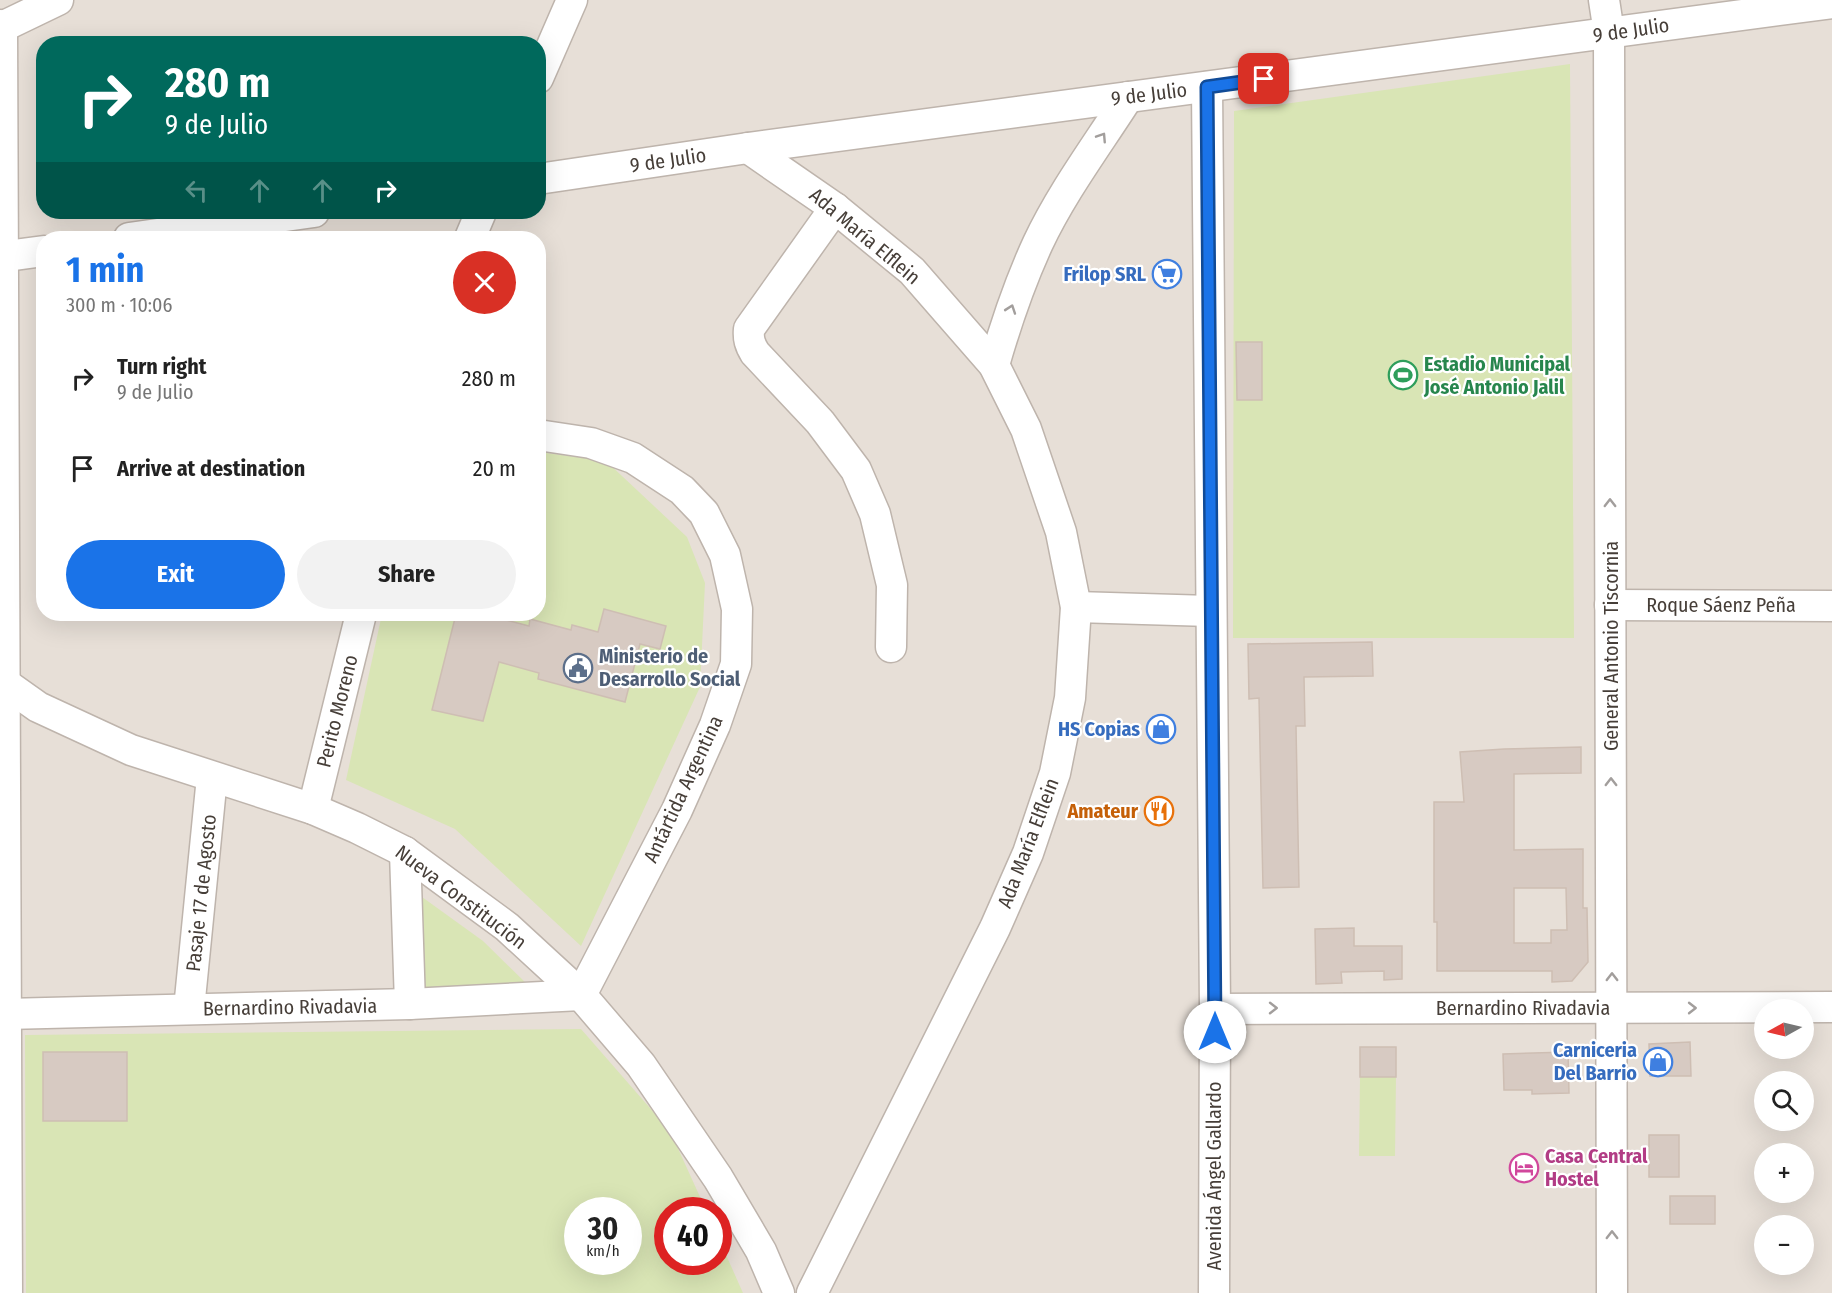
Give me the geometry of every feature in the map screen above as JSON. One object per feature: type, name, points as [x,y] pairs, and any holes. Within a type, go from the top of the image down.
[{"type":"street","points":[[7,1293],[3,1013],[1,26],[58,0]]},
{"type":"street","points":[[546,60],[572,0]]},
{"type":"street","name":"General Antonio Tiscornia","points":[[1604,0],[1609,33],[1612,1293]]},
{"type":"street","name":"9 de Julio","points":[[546,178],[748,148],[1832,3]]},
{"type":"street","name":"Avenida Ángel Gallardo","points":[[1207,87],[1215,1008],[1214,1293]]},
{"type":"street","points":[[994,365],[1012,304],[1039,242],[1076,177],[1128,97]]},
{"type":"street","name":"Ada María Elflein","points":[[748,148],[836,208],[912,271],[994,365],[1026,429],[1061,532],[1076,607],[1071,698],[1055,773],[1028,853],[995,928],[812,1293]]},
{"type":"street","points":[[836,208],[749,329],[748,338],[755,353],[820,422],[856,470],[875,514],[892,585],[891,647]]},
{"type":"street","points":[[179,231],[264,219]]},
{"type":"street","points":[[1,257],[36,252]]},
{"type":"street","name":"Antártida Argentina","points":[[546,436],[591,443],[633,458],[682,490],[704,513],[725,555],[737,609],[735,664],[715,725],[677,810],[581,995]]},
{"type":"street","name":"Roque Sáenz Peña","points":[[1610,605],[1832,606]]},
{"type":"street","points":[[1076,607],[1210,611]]},
{"type":"street","name":"Perito Moreno","points":[[313,809],[359,621]]},
{"type":"street","name":"Nueva Constitución","points":[[2,683],[38,707],[131,750],[313,809],[405,852],[507,927],[581,995],[641,1065],[718,1178],[760,1251],[779,1293]]},
{"type":"street","name":"Pasaje 17 de Agosto","points":[[189,1009],[212,777]]},
{"type":"street","points":[[405,852],[410,1004]]},
{"type":"street","name":"Bernardino Rivadavia","points":[[3,1013],[410,1004],[581,995]]},
{"type":"street","name":"Bernardino Rivadavia","points":[[1215,1008],[1832,1007]]},
{"type":"shaded area","points":[[0,0],[1832,0],[1832,1293],[0,1293]]},
{"type":"green space","name":"Estadio Municipal José Antonio Jalil","points":[[1570,64],[1574,638],[1233,638],[1234,111]]},
{"type":"green space","points":[[546,453],[606,461],[687,537],[705,583],[700,687],[581,946],[455,829],[346,780],[380,621],[546,621]]},
{"type":"green space","points":[[422,897],[483,941],[529,986],[424,988]]},
{"type":"green space","points":[[581,1029],[670,1131],[700,1197],[654,1197],[654,1275],[732,1275],[732,1268],[743,1293],[26,1293],[25,1035]]},
{"type":"green space","points":[[1360,1077],[1396,1077],[1395,1156],[1359,1156]]},
{"type":"building","points":[[1236,342],[1262,342],[1262,400],[1237,400]]},
{"type":"building","name":"Ministerio de Desarrollo Social","points":[[604,609],[666,626],[660,649],[640,644],[625,702],[538,679],[539,673],[499,662],[483,721],[432,710],[454,621],[510,621],[529,626],[530,621],[537,621],[571,630],[572,625],[598,632]]},
{"type":"building","points":[[1372,642],[1373,676],[1304,677],[1305,726],[1296,726],[1299,887],[1263,888],[1259,698],[1249,699],[1248,644]]},
{"type":"building","points":[[1581,747],[1581,773],[1514,774],[1514,850],[1583,849],[1583,908],[1587,908],[1588,962],[1572,981],[1552,982],[1552,971],[1437,971],[1437,922],[1434,922],[1434,802],[1464,802],[1460,752]],"holes":[[[1514,888],[1566,888],[1567,930],[1551,930],[1551,943],[1514,943]]]},
{"type":"building","points":[[1354,928],[1354,946],[1402,946],[1402,979],[1384,980],[1384,971],[1341,972],[1342,983],[1316,984],[1315,929]]},
{"type":"building","points":[[1690,1042],[1691,1076],[1650,1076],[1649,1044]]},
{"type":"building","points":[[1360,1047],[1396,1047],[1396,1077],[1360,1077]]},
{"type":"building","points":[[43,1052],[127,1052],[127,1121],[43,1121]]},
{"type":"building","points":[[1568,1052],[1569,1093],[1532,1094],[1532,1090],[1504,1090],[1503,1054]]},
{"type":"building","points":[[1649,1135],[1679,1135],[1679,1177],[1649,1177]]},
{"type":"building","points":[[1670,1196],[1715,1196],[1715,1224],[1670,1224]]},
{"type":"place","name":"Frilop SRL","points":[[1167,274]]},
{"type":"place","name":"Estadio Municipal José Antonio Jalil","points":[[1403,375]]},
{"type":"place","name":"Ministerio de Desarrollo Social","points":[[578,668]]},
{"type":"place","name":"HS Copias","points":[[1161,729]]},
{"type":"place","name":"Amateur","points":[[1159,811]]},
{"type":"place","name":"Carniceria Del Barrio","points":[[1658,1062]]},
{"type":"place","name":"Casa Central Hostel","points":[[1524,1168]]},
{"type":"route","points":[[1215,1032],[1207,87],[1264,79]]}]
